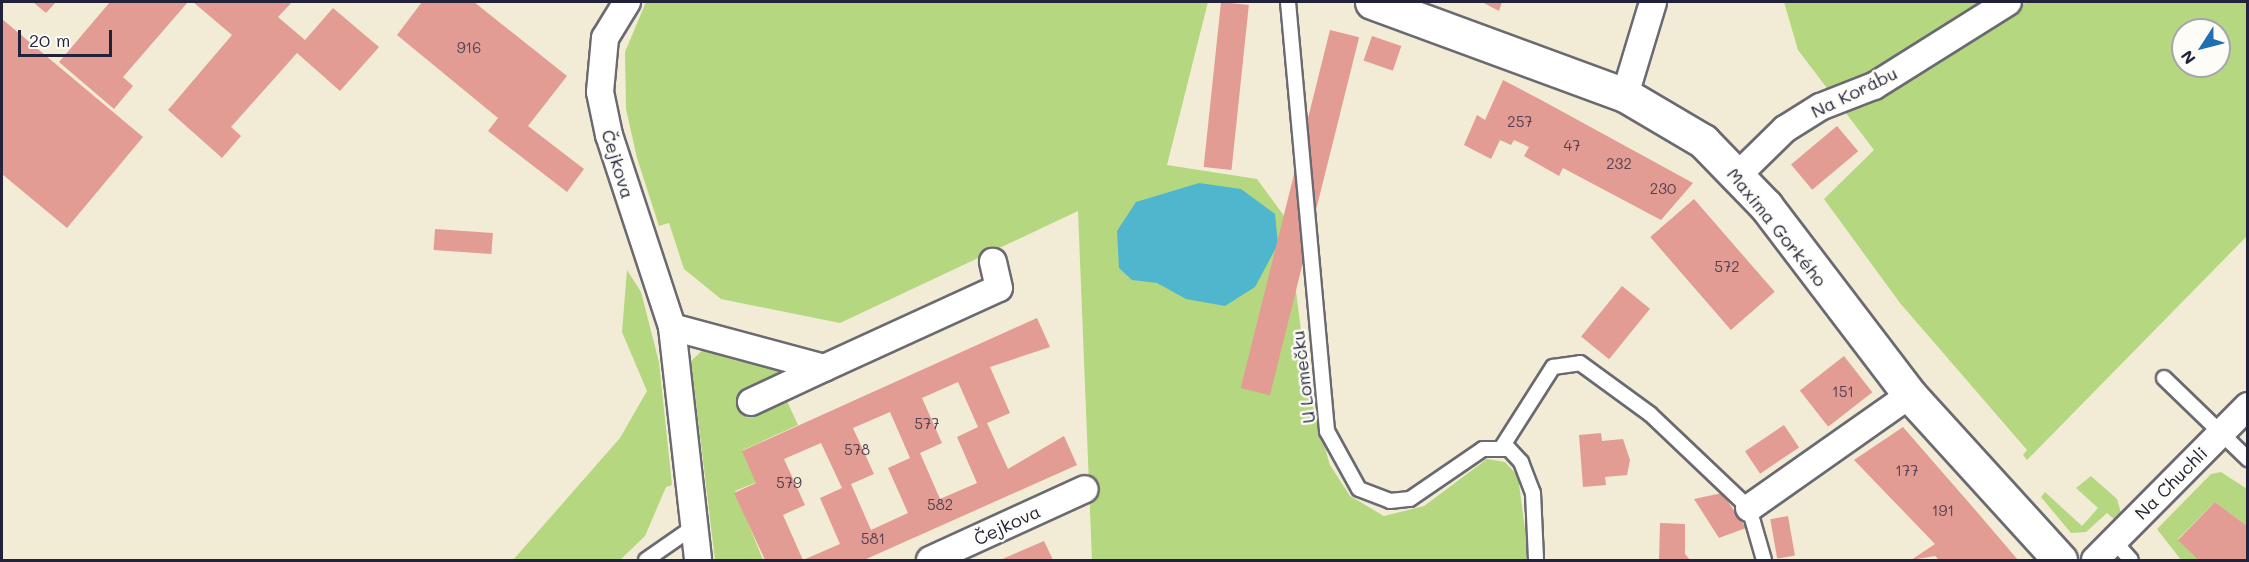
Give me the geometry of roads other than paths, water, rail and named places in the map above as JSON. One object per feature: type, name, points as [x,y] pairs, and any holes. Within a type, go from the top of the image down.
[{"type":"street","name":"Čejkova","points":[[627,2],[605,38],[600,92],[609,135],[672,327],[698,561]]},
{"type":"street","name":"Maxima Gorkého","points":[[1372,2],[1625,95],[1703,141],[1738,175],[1910,395],[2060,561]]},
{"type":"street","points":[[1625,95],[1653,2]]},
{"type":"street","name":"Na Korábu","points":[[1738,175],[1785,129],[1820,106],[1874,86],[2008,2]]},
{"type":"street","points":[[751,402],[999,288],[993,262]]},
{"type":"street","points":[[672,327],[824,368]]},
{"type":"street","points":[[1749,508],[1910,395]]},
{"type":"street","name":"Na Chuchli","points":[[2095,561],[2247,406]]},
{"type":"street","name":"Čejkova","points":[[930,561],[1085,489]]},
{"type":"lane","name":"U Lomečku","points":[[1288,2],[1322,410],[1343,466],[1359,489],[1390,501],[1410,499],[1483,449],[1502,447]]},
{"type":"lane","points":[[1536,561],[1533,493],[1521,462],[1502,447],[1553,368],[1571,361],[1650,414],[1749,508],[1764,561]]},
{"type":"lane","points":[[2164,378],[2247,459]]},
{"type":"lane","points":[[646,561],[695,526]]},
{"type":"lane","points":[[2114,542],[2131,561]]},
{"type":"water","points":[[1199,183],[1241,189],[1275,214],[1278,244],[1255,287],[1225,306],[1186,299],[1157,283],[1132,280],[1119,268],[1117,231],[1136,202]]}]
